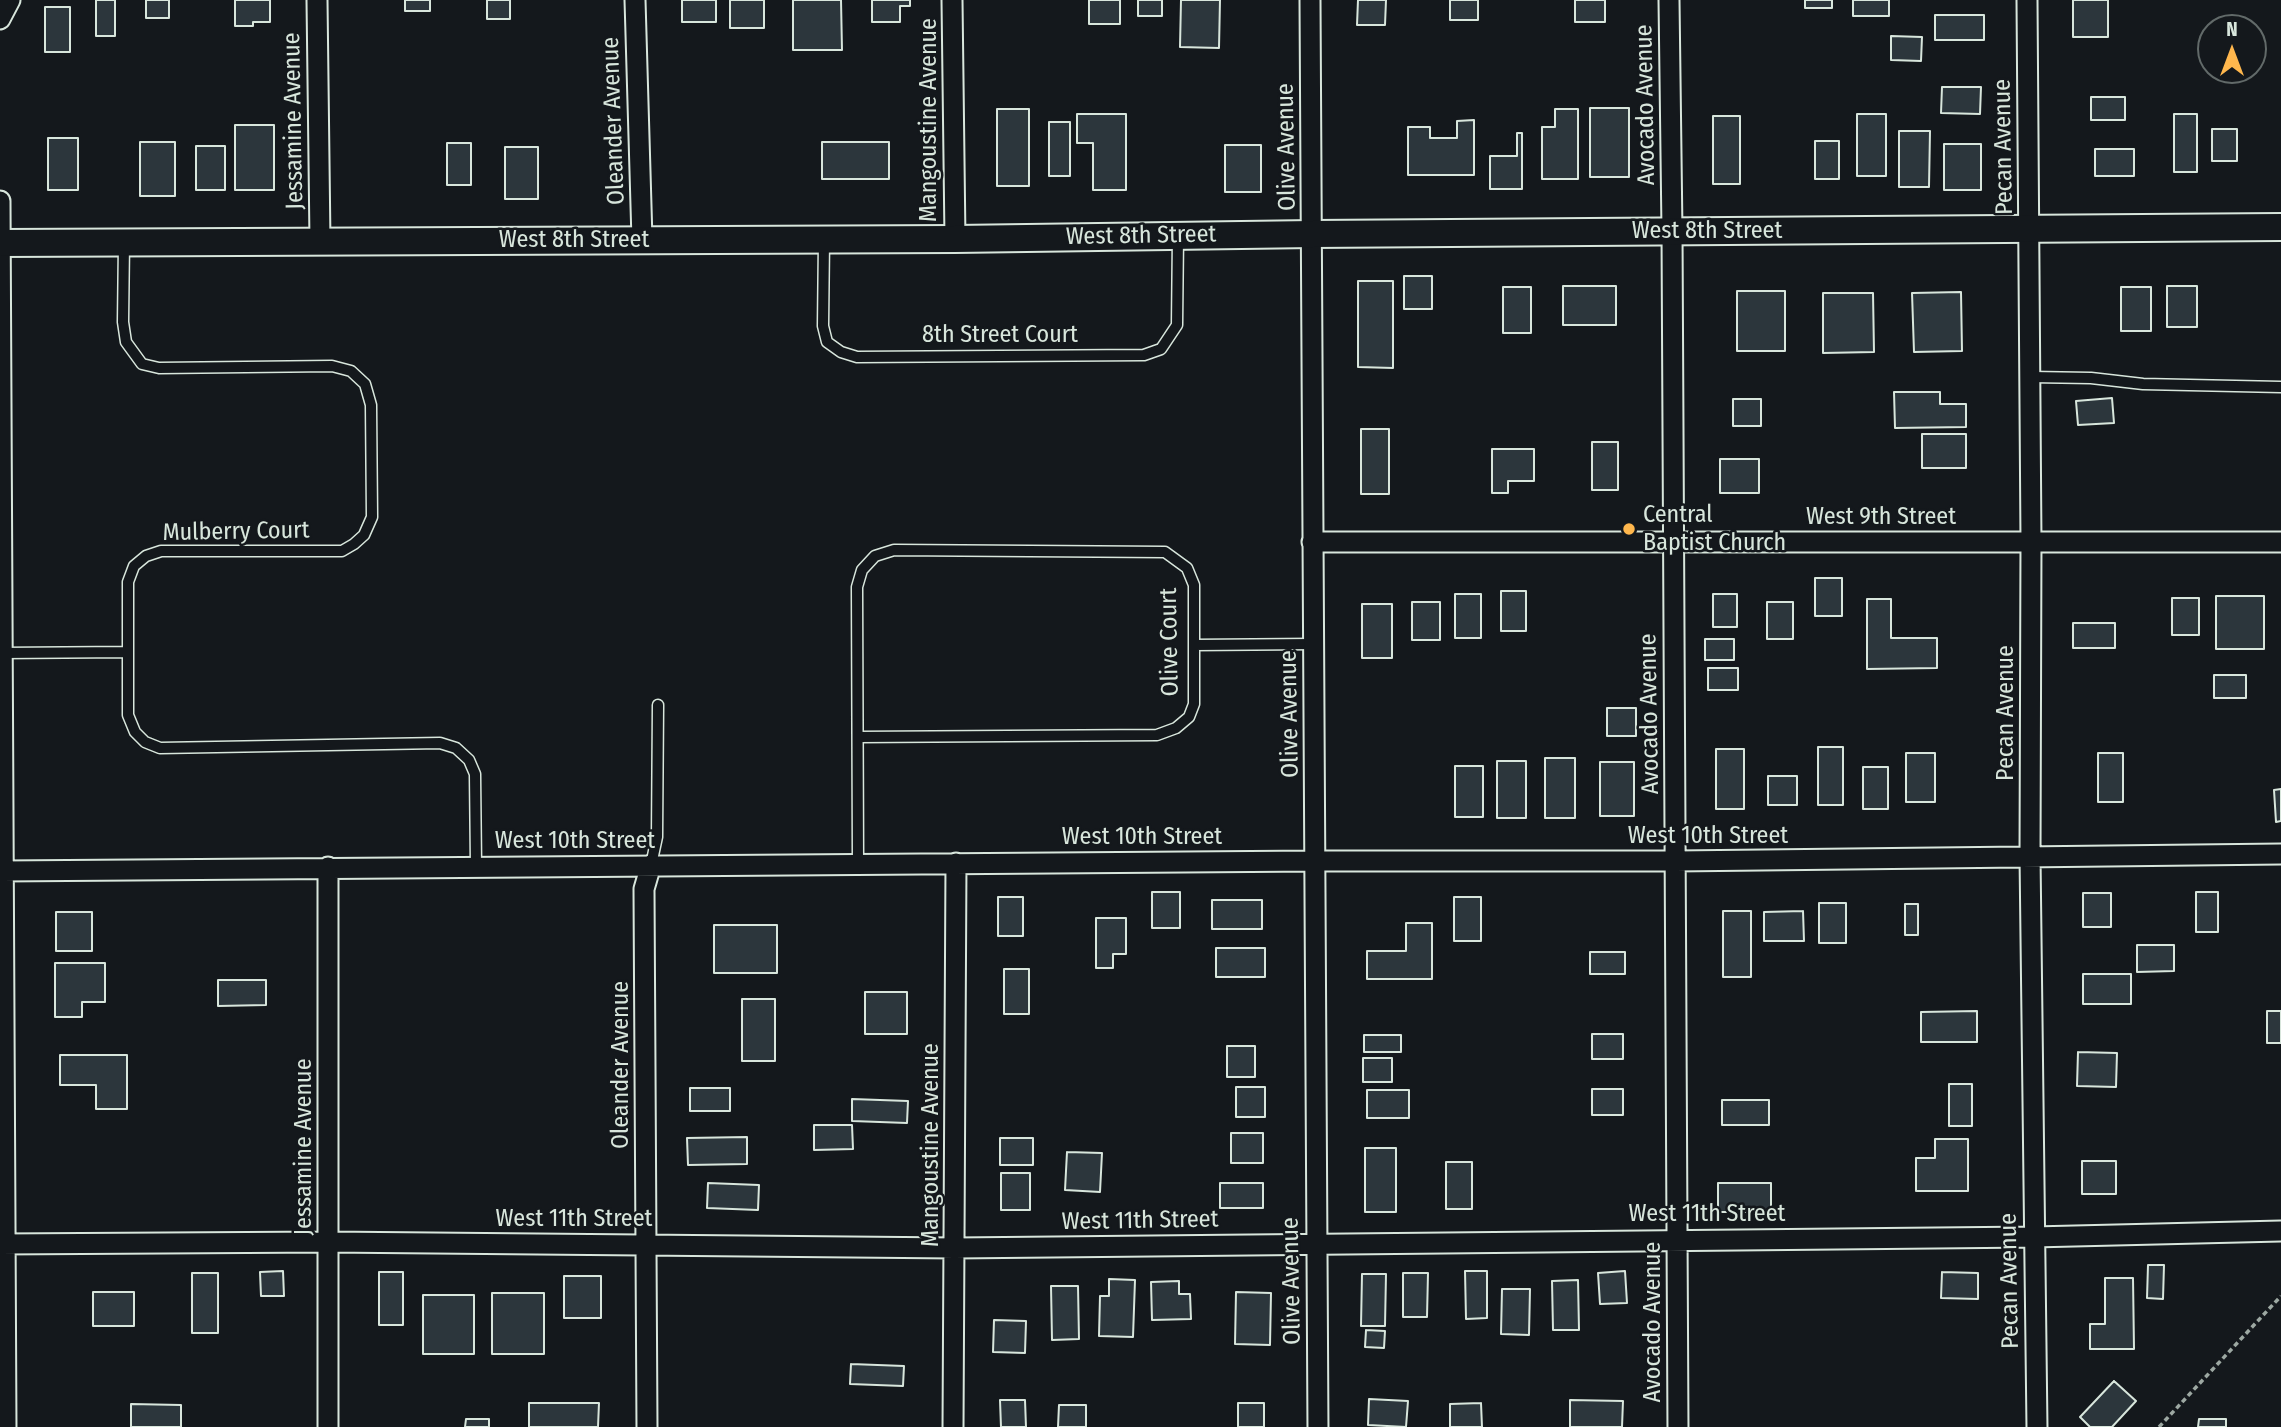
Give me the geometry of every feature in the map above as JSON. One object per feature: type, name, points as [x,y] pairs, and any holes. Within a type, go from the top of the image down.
[{"type":"street","points":[[0,19],[10,0]]},
{"type":"street","name":"Jessamine Avenue","points":[[317,0],[320,241]]},
{"type":"street","name":"Oleander Avenue","points":[[635,0],[642,240]]},
{"type":"street","name":"Mangoustine Avenue","points":[[953,0],[955,239]]},
{"type":"street","name":"Olive Avenue","points":[[1310,0],[1318,1427]]},
{"type":"street","name":"Avocado Avenue","points":[[1669,0],[1678,1427]]},
{"type":"street","name":"Pecan Avenue","points":[[2027,0],[2031,377],[2030,856],[2037,1427]]},
{"type":"street","points":[[0,201],[1,1050],[6,1427]]},
{"type":"street","name":"West 8th Street","points":[[0,243],[955,239],[2281,227]]},
{"type":"street","name":"West 9th Street","points":[[1312,542],[2281,542]]},
{"type":"street","name":"West 10th Street","points":[[2,871],[2281,855]]},
{"type":"street","name":"Mangoustine Avenue","points":[[953,1427],[956,863]]},
{"type":"street","name":"Oleander Avenue","points":[[647,1427],[644,889],[650,865]]},
{"type":"street","name":"Jessamine Avenue","points":[[328,867],[328,1427]]},
{"type":"street","name":"West 11th Street","points":[[2,1244],[328,1242],[956,1248],[2033,1237],[2281,1231]]},
{"type":"lane","name":"8th Street Court","points":[[824,239],[823,327],[827,342],[841,352],[857,357],[1143,355],[1161,349],[1177,325],[1178,236]]},
{"type":"lane","name":"Mulberry Court","points":[[124,242],[123,322],[126,342],[142,364],[159,368],[332,366],[351,371],[365,384],[371,405],[372,517],[364,535],[342,551],[161,551],[146,556],[134,566],[128,582],[128,716],[135,732],[145,742],[160,748],[440,743],[456,748],[469,760],[475,774],[476,866]]},
{"type":"lane","points":[[2031,377],[2091,378],[2143,384],[2281,387]]},
{"type":"lane","name":"Olive Court","points":[[858,863],[857,587],[862,570],[875,556],[894,550],[1166,552],[1187,568],[1194,584],[1194,704],[1189,717],[1176,728],[1157,735],[859,737]]},
{"type":"lane","points":[[1194,645],[1313,644]]},
{"type":"lane","points":[[2,653],[128,652]]},
{"type":"lane","name":"Oleander Avenue","points":[[650,865],[657,837],[659,705]]},
{"type":"path","points":[[2159,1427],[2281,1296]]},
{"type":"building","points":[[96,0],[115,0],[115,36],[96,36]]},
{"type":"building","points":[[146,0],[169,0],[169,18],[146,18]]},
{"type":"building","points":[[235,0],[270,0],[270,22],[235,26]]},
{"type":"building","points":[[405,0],[430,0],[430,11],[405,11]]},
{"type":"building","points":[[487,0],[510,0],[510,19],[487,19]]},
{"type":"building","points":[[682,0],[716,0],[716,22],[682,22]]},
{"type":"building","points":[[730,0],[764,0],[764,28],[730,28]]},
{"type":"building","points":[[793,0],[841,0],[842,50],[793,50]]},
{"type":"building","points":[[872,0],[910,0],[910,6],[900,6],[900,22],[872,22]]},
{"type":"building","points":[[1089,0],[1120,0],[1120,24],[1089,24]]},
{"type":"building","points":[[1138,0],[1162,0],[1162,16],[1138,16]]},
{"type":"building","points":[[1181,0],[1220,0],[1219,48],[1180,47]]},
{"type":"building","points":[[1358,0],[1386,0],[1385,25],[1357,25]]},
{"type":"building","points":[[1450,0],[1478,0],[1478,20],[1450,20]]},
{"type":"building","points":[[1575,0],[1605,0],[1605,22],[1575,22]]},
{"type":"building","points":[[1805,0],[1832,0],[1832,8],[1805,8]]},
{"type":"building","points":[[1853,0],[1889,0],[1889,16],[1853,16]]},
{"type":"building","points":[[2073,0],[2108,0],[2108,37],[2073,37]]},
{"type":"building","points":[[45,7],[70,7],[70,52],[45,52]]},
{"type":"building","points":[[1935,15],[1984,15],[1984,40],[1935,40]]},
{"type":"building","points":[[1891,36],[1922,37],[1921,61],[1891,60]]},
{"type":"building","points":[[1942,87],[1981,87],[1980,114],[1941,113]]},
{"type":"building","points":[[2091,97],[2125,97],[2125,120],[2091,120]]},
{"type":"building","points":[[1590,108],[1629,108],[1629,177],[1590,177]]},
{"type":"building","points":[[997,109],[1029,109],[1029,186],[997,186]]},
{"type":"building","points":[[1555,109],[1578,109],[1578,179],[1542,179],[1542,127],[1555,127]]},
{"type":"building","points":[[1077,114],[1126,114],[1126,190],[1093,190],[1093,143],[1077,143]]},
{"type":"building","points":[[1857,114],[1886,114],[1886,176],[1857,176]]},
{"type":"building","points":[[2174,114],[2197,114],[2197,172],[2174,172]]},
{"type":"building","points":[[1713,116],[1740,116],[1740,184],[1713,184]]},
{"type":"building","points":[[1474,120],[1474,175],[1408,175],[1408,127],[1430,127],[1430,138],[1457,138],[1457,121]]},
{"type":"building","points":[[1049,122],[1070,122],[1070,176],[1049,176]]},
{"type":"building","points":[[235,125],[274,125],[274,190],[235,190]]},
{"type":"building","points":[[2212,129],[2237,129],[2237,161],[2212,161]]},
{"type":"building","points":[[1899,131],[1930,131],[1929,187],[1899,187]]},
{"type":"building","points":[[1517,133],[1522,133],[1522,189],[1490,189],[1490,156],[1517,156]]},
{"type":"building","points":[[48,138],[78,138],[78,190],[48,190]]},
{"type":"building","points":[[1815,141],[1839,141],[1839,179],[1815,179]]},
{"type":"building","points":[[140,142],[175,142],[175,196],[140,196]]},
{"type":"building","points":[[822,142],[889,142],[889,179],[822,179]]},
{"type":"building","points":[[447,143],[471,143],[471,185],[447,185]]},
{"type":"building","points":[[1944,144],[1981,144],[1981,190],[1944,190]]},
{"type":"building","points":[[1225,145],[1261,145],[1261,192],[1225,192]]},
{"type":"building","points":[[196,146],[225,146],[225,190],[196,190]]},
{"type":"building","points":[[505,147],[538,147],[538,199],[505,199]]},
{"type":"building","points":[[2095,149],[2134,149],[2134,176],[2095,176]]},
{"type":"building","points":[[1404,276],[1432,276],[1432,309],[1404,309]]},
{"type":"building","points":[[1358,281],[1393,281],[1393,368],[1358,367]]},
{"type":"building","points":[[1563,286],[1616,286],[1616,325],[1563,325]]},
{"type":"building","points":[[2167,286],[2197,286],[2197,327],[2167,327]]},
{"type":"building","points":[[1503,287],[1531,287],[1531,333],[1503,333]]},
{"type":"building","points":[[2121,287],[2151,287],[2151,331],[2121,331]]},
{"type":"building","points":[[1737,291],[1785,291],[1785,351],[1737,351]]},
{"type":"building","points":[[1961,292],[1962,351],[1914,352],[1912,293]]},
{"type":"building","points":[[1823,293],[1873,293],[1874,352],[1823,353]]},
{"type":"building","points":[[1894,392],[1940,392],[1940,404],[1966,404],[1966,427],[1895,428]]},
{"type":"building","points":[[2112,398],[2114,423],[2078,425],[2076,401]]},
{"type":"building","points":[[1733,399],[1761,399],[1761,426],[1733,426]]},
{"type":"building","points":[[1361,429],[1389,429],[1389,494],[1361,494]]},
{"type":"building","points":[[1922,434],[1966,434],[1966,468],[1922,468]]},
{"type":"building","points":[[1592,442],[1618,442],[1618,490],[1592,490]]},
{"type":"building","points":[[1492,449],[1534,449],[1534,481],[1508,481],[1508,493],[1492,493]]},
{"type":"building","points":[[1720,459],[1759,459],[1759,493],[1720,493]]},
{"type":"building","points":[[1815,578],[1842,578],[1842,616],[1815,616]]},
{"type":"building","points":[[1501,591],[1526,591],[1526,631],[1501,631]]},
{"type":"building","points":[[1455,594],[1481,594],[1481,638],[1455,638]]},
{"type":"building","points":[[1713,594],[1737,594],[1737,627],[1713,627]]},
{"type":"building","points":[[2216,596],[2264,596],[2264,649],[2216,649]]},
{"type":"building","points":[[2172,598],[2199,598],[2199,635],[2172,635]]},
{"type":"building","points":[[1867,599],[1891,599],[1891,638],[1937,638],[1937,668],[1867,669]]},
{"type":"building","points":[[1412,602],[1440,602],[1440,640],[1412,640]]},
{"type":"building","points":[[1767,602],[1793,602],[1793,639],[1767,639]]},
{"type":"building","points":[[1362,604],[1392,604],[1392,658],[1362,658]]},
{"type":"building","points":[[2073,623],[2115,623],[2115,648],[2073,648]]},
{"type":"building","points":[[1705,639],[1734,639],[1734,660],[1705,660]]},
{"type":"building","points":[[1708,668],[1738,668],[1738,690],[1708,690]]},
{"type":"building","points":[[2214,675],[2246,675],[2246,698],[2214,698]]},
{"type":"building","points":[[1607,708],[1636,708],[1636,736],[1607,736]]},
{"type":"building","points":[[1818,747],[1843,747],[1843,805],[1818,805]]},
{"type":"building","points":[[1716,749],[1744,749],[1744,809],[1716,809]]},
{"type":"building","points":[[1906,753],[1935,753],[1935,802],[1906,802]]},
{"type":"building","points":[[2098,753],[2123,753],[2123,802],[2098,802]]},
{"type":"building","points":[[1545,758],[1575,758],[1575,818],[1545,818]]},
{"type":"building","points":[[1497,761],[1526,761],[1526,818],[1497,818]]},
{"type":"building","points":[[1600,762],[1634,762],[1634,816],[1600,816]]},
{"type":"building","points":[[1455,766],[1483,766],[1483,817],[1455,817]]},
{"type":"building","points":[[1863,767],[1888,767],[1888,809],[1863,809]]},
{"type":"building","points":[[1768,776],[1797,776],[1797,805],[1768,805]]},
{"type":"building","points":[[2281,789],[2281,821],[2276,822],[2274,790]]},
{"type":"building","points":[[1152,892],[1180,892],[1180,928],[1152,928]]},
{"type":"building","points":[[2196,892],[2218,892],[2218,932],[2196,932]]},
{"type":"building","points":[[2083,893],[2111,893],[2111,927],[2083,927]]},
{"type":"building","points":[[998,897],[1023,897],[1023,936],[998,936]]},
{"type":"building","points":[[1454,897],[1481,897],[1481,941],[1454,941]]},
{"type":"building","points":[[1212,900],[1262,900],[1262,929],[1212,929]]},
{"type":"building","points":[[1819,903],[1846,903],[1846,943],[1819,943]]},
{"type":"building","points":[[1905,904],[1918,904],[1918,935],[1905,935]]},
{"type":"building","points":[[1723,911],[1751,911],[1751,977],[1723,977]]},
{"type":"building","points":[[1803,911],[1804,941],[1764,941],[1764,912]]},
{"type":"building","points":[[56,912],[92,912],[92,951],[56,951]]},
{"type":"building","points":[[1096,918],[1126,918],[1126,954],[1113,954],[1113,968],[1096,968]]},
{"type":"building","points":[[1406,923],[1432,923],[1432,979],[1367,979],[1367,951],[1406,951]]},
{"type":"building","points":[[714,925],[777,925],[777,973],[714,973]]},
{"type":"building","points":[[2137,945],[2174,945],[2174,971],[2137,972]]},
{"type":"building","points":[[1216,948],[1265,948],[1265,977],[1216,977]]},
{"type":"building","points":[[1590,952],[1625,952],[1625,974],[1590,974]]},
{"type":"building","points":[[55,963],[105,963],[105,1002],[82,1002],[82,1017],[55,1017]]},
{"type":"building","points":[[1004,969],[1029,969],[1029,1014],[1004,1014]]},
{"type":"building","points":[[2083,974],[2131,974],[2131,1004],[2083,1004]]},
{"type":"building","points":[[218,980],[266,980],[266,1005],[218,1006]]},
{"type":"building","points":[[865,992],[907,992],[907,1034],[865,1034]]},
{"type":"building","points":[[742,999],[775,999],[775,1061],[742,1061]]},
{"type":"building","points":[[1977,1011],[1977,1042],[1921,1042],[1921,1012]]},
{"type":"building","points":[[2267,1011],[2281,1011],[2281,1043],[2267,1043]]},
{"type":"building","points":[[1592,1034],[1623,1034],[1623,1059],[1592,1059]]},
{"type":"building","points":[[1364,1035],[1401,1035],[1401,1052],[1364,1052]]},
{"type":"building","points":[[1227,1046],[1255,1046],[1255,1077],[1227,1077]]},
{"type":"building","points":[[2078,1052],[2117,1053],[2116,1087],[2077,1086]]},
{"type":"building","points":[[60,1055],[127,1055],[127,1109],[96,1109],[96,1085],[60,1085]]},
{"type":"building","points":[[1363,1058],[1392,1058],[1392,1082],[1363,1082]]},
{"type":"building","points":[[1949,1084],[1972,1084],[1972,1126],[1949,1126]]},
{"type":"building","points":[[1236,1087],[1265,1087],[1265,1117],[1236,1117]]},
{"type":"building","points":[[690,1088],[730,1088],[730,1111],[690,1111]]},
{"type":"building","points":[[1592,1089],[1623,1089],[1623,1115],[1592,1115]]},
{"type":"building","points":[[1367,1090],[1409,1090],[1409,1118],[1367,1118]]},
{"type":"building","points":[[852,1099],[908,1101],[907,1123],[852,1121]]},
{"type":"building","points":[[1722,1100],[1769,1100],[1769,1125],[1722,1125]]},
{"type":"building","points":[[814,1125],[852,1125],[853,1149],[814,1150]]},
{"type":"building","points":[[1231,1133],[1263,1133],[1263,1163],[1231,1163]]},
{"type":"building","points":[[747,1137],[747,1164],[688,1165],[687,1138]]},
{"type":"building","points":[[1000,1138],[1033,1138],[1033,1165],[1000,1165]]},
{"type":"building","points":[[1935,1139],[1968,1139],[1968,1191],[1916,1191],[1916,1158],[1935,1158]]},
{"type":"building","points":[[1365,1148],[1396,1148],[1396,1212],[1365,1212]]},
{"type":"building","points":[[1067,1152],[1102,1153],[1100,1192],[1065,1190]]},
{"type":"building","points":[[2082,1161],[2116,1161],[2116,1194],[2082,1194]]},
{"type":"building","points":[[1446,1162],[1472,1162],[1472,1209],[1446,1209]]},
{"type":"building","points":[[1001,1173],[1030,1173],[1030,1210],[1001,1210]]},
{"type":"building","points":[[708,1183],[759,1185],[758,1210],[707,1208]]},
{"type":"building","points":[[1220,1183],[1263,1183],[1263,1208],[1220,1208]]},
{"type":"building","points":[[1718,1183],[1771,1183],[1771,1212],[1718,1212]]},
{"type":"building","points":[[2148,1265],[2164,1265],[2163,1299],[2147,1298]]},
{"type":"building","points":[[283,1271],[284,1296],[261,1296],[260,1272]]},
{"type":"building","points":[[1465,1271],[1487,1271],[1487,1318],[1466,1319]]},
{"type":"building","points":[[1625,1271],[1627,1303],[1600,1304],[1598,1273]]},
{"type":"building","points":[[379,1272],[403,1272],[403,1325],[379,1325]]},
{"type":"building","points":[[1942,1272],[1978,1273],[1978,1299],[1941,1298]]},
{"type":"building","points":[[192,1273],[218,1273],[218,1333],[192,1333]]},
{"type":"building","points":[[1403,1273],[1428,1273],[1427,1317],[1403,1317]]},
{"type":"building","points":[[1362,1274],[1386,1274],[1385,1326],[1361,1326]]},
{"type":"building","points":[[564,1276],[601,1276],[601,1318],[564,1318]]},
{"type":"building","points":[[2105,1278],[2133,1278],[2134,1349],[2090,1349],[2090,1324],[2105,1324]]},
{"type":"building","points":[[1109,1279],[1135,1280],[1133,1337],[1099,1336],[1100,1296],[1109,1296]]},
{"type":"building","points":[[1578,1280],[1579,1330],[1553,1330],[1552,1281]]},
{"type":"building","points":[[1179,1281],[1179,1294],[1190,1294],[1191,1319],[1152,1320],[1151,1282]]},
{"type":"building","points":[[1051,1286],[1078,1286],[1079,1339],[1052,1340]]},
{"type":"building","points":[[1502,1289],[1530,1289],[1529,1335],[1501,1334]]},
{"type":"building","points":[[93,1292],[134,1292],[134,1326],[93,1326]]},
{"type":"building","points":[[1236,1292],[1271,1293],[1270,1345],[1235,1344]]},
{"type":"building","points":[[492,1293],[544,1293],[544,1354],[492,1354]]},
{"type":"building","points":[[423,1295],[474,1295],[474,1354],[423,1354]]},
{"type":"building","points":[[994,1320],[1026,1321],[1025,1353],[993,1352]]},
{"type":"building","points":[[1366,1330],[1385,1331],[1384,1348],[1365,1347]]},
{"type":"building","points":[[851,1364],[904,1366],[903,1386],[850,1384]]},
{"type":"building","points":[[2114,1381],[2136,1401],[2112,1427],[2090,1427],[2080,1417]]},
{"type":"building","points":[[1369,1399],[1408,1401],[1406,1427],[1368,1425]]},
{"type":"building","points":[[1000,1400],[1025,1400],[1026,1427],[1001,1427]]},
{"type":"building","points":[[1570,1400],[1623,1401],[1622,1427],[1570,1427]]},
{"type":"building","points":[[529,1403],[599,1403],[598,1427],[529,1427]]},
{"type":"building","points":[[1238,1403],[1264,1403],[1264,1427],[1238,1427]]},
{"type":"building","points":[[1481,1403],[1482,1427],[1450,1427],[1450,1404]]},
{"type":"building","points":[[131,1404],[181,1405],[181,1427],[131,1427]]},
{"type":"building","points":[[1059,1405],[1086,1405],[1086,1427],[1058,1427]]},
{"type":"building","points":[[466,1419],[489,1419],[489,1427],[465,1427]]},
{"type":"building","points":[[2199,1419],[2226,1419],[2226,1427],[2198,1427]]},
{"type":"place","name":"Central Baptist Church","points":[[1629,529]]}]
